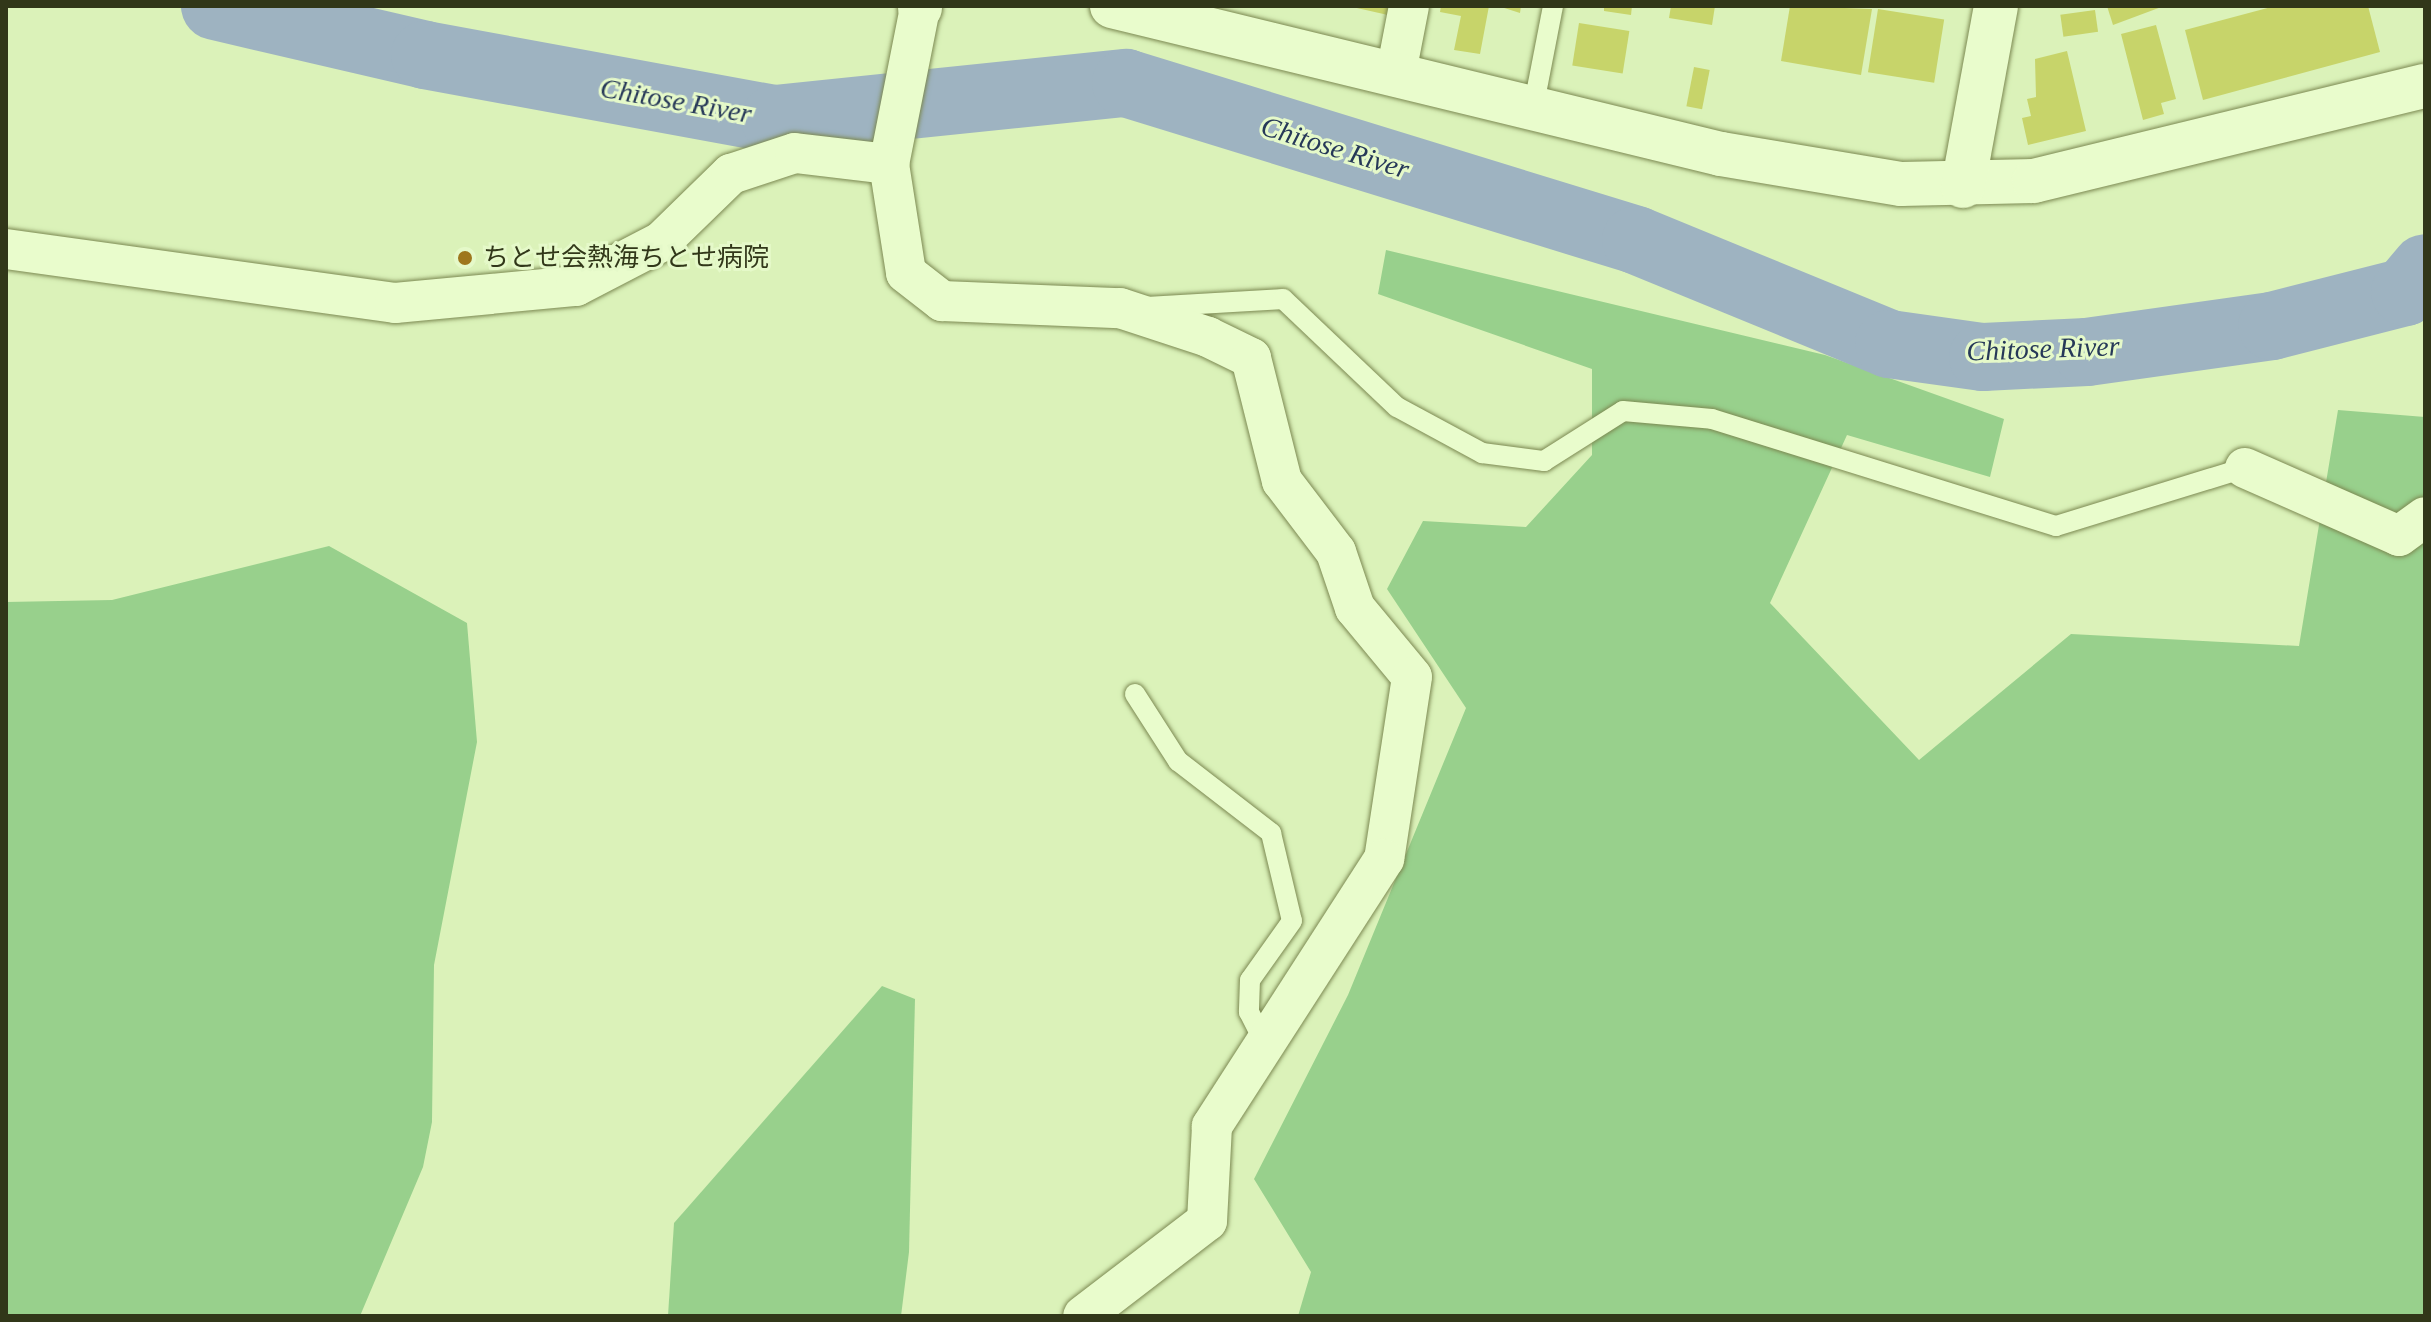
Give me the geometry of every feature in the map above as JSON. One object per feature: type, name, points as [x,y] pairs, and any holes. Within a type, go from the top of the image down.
[{"type":"street","points":[[1112,6],[1721,154],[1901,184],[1963,186],[2034,181],[2425,86]]},
{"type":"street","points":[[1396,73],[1409,6]]},
{"type":"street","points":[[1963,186],[1996,6]]},
{"type":"street","points":[[920,7],[894,146],[906,273],[942,301],[1120,308],[1208,337],[1251,358],[1282,481],[1336,552],[1355,608],[1412,677],[1384,859],[1263,1039],[1212,1126],[1207,1221],[1083,1316]]},
{"type":"street","points":[[6,249],[395,303],[576,286],[661,242],[731,174],[795,153],[894,146]]},
{"type":"street","points":[[2245,468],[2399,536],[2425,517]]},
{"type":"lane","points":[[1533,109],[1553,6]]},
{"type":"lane","points":[[1120,308],[1283,299],[1397,407],[1482,453],[1544,461],[1623,411],[1712,419],[2056,526],[2245,468]]},
{"type":"lane","points":[[1135,694],[1178,761],[1271,833],[1292,921],[1250,980],[1249,1012],[1263,1039]]},
{"type":"green space","points":[[1386,250],[1825,355],[2004,419],[1990,477],[1847,435],[1770,603],[1919,760],[2071,634],[2299,646],[2338,410],[2425,417],[2425,1316],[1298,1316],[1311,1272],[1254,1179],[1348,995],[1466,708],[1387,589],[1423,521],[1526,527],[1592,455],[1592,369],[1378,294]]},
{"type":"green space","points":[[329,546],[467,623],[477,742],[434,965],[432,1122],[423,1167],[360,1316],[6,1316],[6,602],[112,600]]},
{"type":"green space","points":[[882,986],[915,999],[909,1252],[901,1316],[668,1316],[674,1223]]},
{"type":"building","points":[[1348,6],[1389,6],[1388,15]]},
{"type":"building","points":[[1441,6],[1489,6],[1480,54],[1454,50],[1461,16],[1440,12]]},
{"type":"building","points":[[1498,6],[1521,6],[1520,13]]},
{"type":"building","points":[[1604,6],[1632,6],[1631,15],[1604,11]]},
{"type":"building","points":[[1671,6],[1715,6],[1712,25],[1669,18]]},
{"type":"building","points":[[1790,6],[1872,9],[1861,75],[1781,61]]},
{"type":"building","points":[[2107,6],[2164,6],[2113,25]]},
{"type":"building","points":[[2275,6],[2368,6],[2380,52],[2203,100],[2185,30]]},
{"type":"building","points":[[1878,9],[1944,19],[1934,83],[1868,72]]},
{"type":"building","points":[[2095,10],[2098,32],[2063,37],[2060,15]]},
{"type":"building","points":[[1579,23],[1629,31],[1623,73],[1572,65]]},
{"type":"building","points":[[2156,25],[2176,99],[2161,103],[2164,114],[2143,120],[2121,34]]},
{"type":"building","points":[[2067,51],[2086,131],[2028,145],[2022,118],[2031,116],[2027,99],[2036,97],[2035,59]]},
{"type":"building","points":[[1694,67],[1710,70],[1702,109],[1686,106]]},
{"type":"waterway","name":"Chitose River","points":[[215,6],[425,55],[775,119],[1126,83],[1636,240],[1889,344],[1983,357],[2087,352],[2272,326],[2405,292],[2425,268]]},
{"type":"place","name":"ちとせ会熱海ちとせ病院","points":[[465,258]]}]
